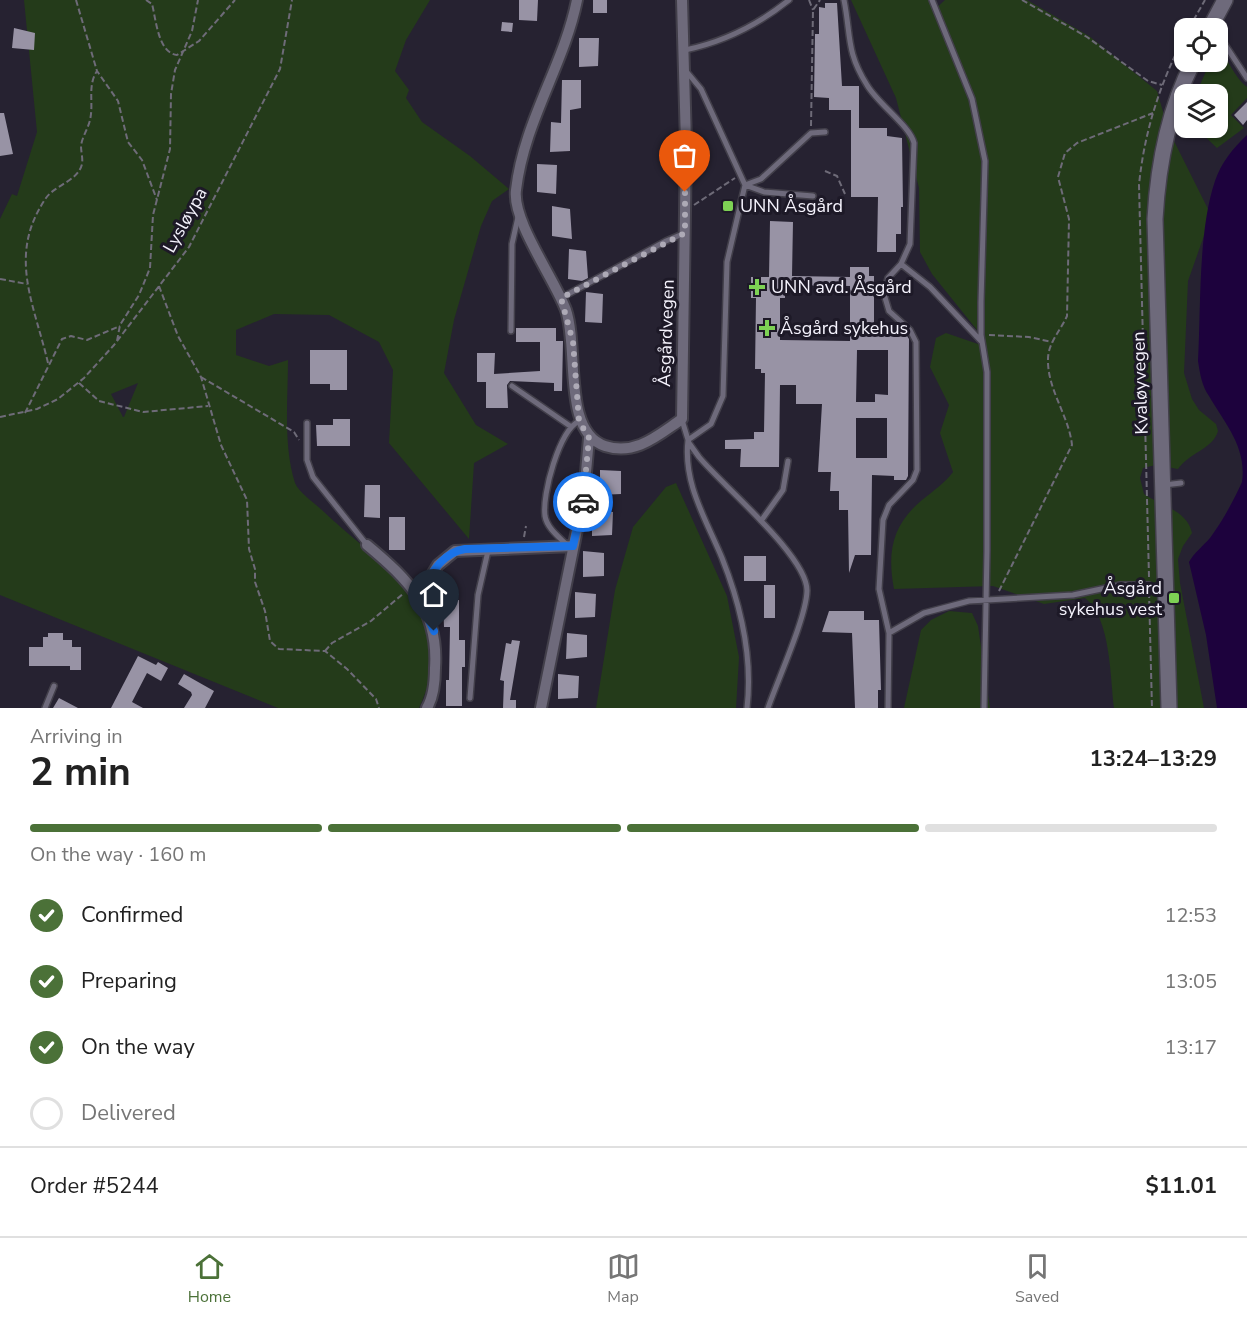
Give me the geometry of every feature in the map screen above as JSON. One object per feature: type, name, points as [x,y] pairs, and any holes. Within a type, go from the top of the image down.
[{"type":"street","points":[[577,0],[567,35],[538,104],[523,154],[515,196],[519,215],[561,298],[573,342],[574,423],[589,438],[613,449],[634,448],[647,442],[682,418]]},
{"type":"street","name":"Åsgårdvegen","points":[[682,0],[686,71],[682,418]]},
{"type":"street","points":[[1215,18],[1225,0]]},
{"type":"street","name":"Kvaløyvegen","points":[[1169,708],[1155,259],[1156,199],[1165,140],[1176,102],[1189,72]]},
{"type":"street","points":[[541,708],[571,546],[584,495],[589,438]]},
{"type":"street","points":[[367,545],[411,587],[431,621],[436,643],[434,684],[427,708]]},
{"type":"street","points":[[418,596],[438,565],[449,554],[465,549],[571,546]]},
{"type":"lane","points":[[685,50],[728,37],[769,15],[789,0]]},
{"type":"lane","points":[[844,0],[853,60],[876,100],[912,137],[912,232],[910,244],[901,264],[888,278],[885,303],[896,319],[910,330],[916,342],[917,465],[913,480],[891,502],[883,520],[879,589],[889,633],[888,708]]},
{"type":"lane","points":[[932,0],[972,99],[983,143],[986,178],[982,338],[987,372],[984,708]]},
{"type":"lane","points":[[1228,49],[1247,78]]},
{"type":"lane","points":[[686,71],[701,90],[745,185],[764,192],[813,196]]},
{"type":"lane","points":[[745,185],[761,179],[811,133],[825,132]]},
{"type":"lane","points":[[688,440],[711,424],[723,396],[727,261],[745,185]]},
{"type":"lane","points":[[511,331],[512,244],[519,215]]},
{"type":"lane","points":[[561,298],[685,233]]},
{"type":"lane","points":[[901,264],[930,286],[982,338]]},
{"type":"lane","points":[[512,386],[574,423],[551,470],[545,515],[550,528],[571,546]]},
{"type":"lane","points":[[682,418],[688,440],[686,458],[692,489],[729,579],[743,628],[747,650],[747,708]]},
{"type":"lane","points":[[307,423],[306,450],[313,477],[367,545]]},
{"type":"lane","points":[[688,440],[723,484],[761,521],[796,562],[806,581],[807,591],[768,708]]},
{"type":"lane","points":[[761,521],[783,490],[788,461]]},
{"type":"lane","points":[[1163,485],[1181,483]]},
{"type":"lane","points":[[470,698],[478,595],[488,549]]},
{"type":"lane","points":[[889,633],[913,618],[935,609],[985,599],[1072,595],[1120,585],[1149,585]]},
{"type":"lane","points":[[45,708],[54,686]]},
{"type":"path","points":[[76,0],[97,71],[118,101],[128,142],[142,160],[157,202]]},
{"type":"path","points":[[146,0],[152,4],[164,47],[172,54],[184,52],[199,41],[235,0]]},
{"type":"path","points":[[117,341],[120,325],[139,295],[150,267],[153,215],[170,149],[171,94],[175,70],[192,31],[198,0]]},
{"type":"path","name":"Lysløypa","points":[[0,417],[25,413],[58,399],[78,382],[117,341],[189,247],[213,196],[271,90],[284,56],[292,0]]},
{"type":"path","points":[[809,0],[813,10],[811,133]]},
{"type":"path","points":[[813,10],[820,0]]},
{"type":"path","points":[[1022,0],[1087,37],[1148,81],[1162,85]]},
{"type":"path","points":[[1195,18],[1205,0]]},
{"type":"path","points":[[48,363],[27,284],[24,253],[30,224],[48,195],[77,174],[82,163],[82,141],[90,119],[92,79],[97,71]]},
{"type":"path","points":[[993,599],[1005,584],[1072,445],[1071,432],[1058,402],[1048,359],[1052,342],[1067,316],[1069,219],[1058,177],[1065,153],[1077,143],[1153,113]]},
{"type":"path","points":[[825,171],[837,176],[845,194]]},
{"type":"path","points":[[685,211],[739,175]]},
{"type":"path","points":[[0,279],[27,284]]},
{"type":"path","points":[[159,286],[178,336],[201,377],[221,445],[247,500],[249,549],[270,641],[279,649],[325,651],[347,669],[376,699],[379,708]]},
{"type":"path","points":[[25,413],[62,339],[71,336],[87,340],[120,325]]},
{"type":"path","points":[[982,338],[1029,337],[1052,342]]},
{"type":"path","points":[[201,377],[294,432],[306,450]]},
{"type":"path","points":[[78,382],[99,401],[143,412],[208,406]]},
{"type":"path","points":[[325,651],[332,644],[371,621],[411,587]]},
{"type":"green space","points":[[24,0],[430,0],[406,40],[395,71],[409,90],[406,98],[422,122],[470,156],[509,189],[492,201],[481,226],[454,320],[444,373],[476,425],[508,444],[474,463],[469,539],[389,443],[393,370],[379,342],[329,315],[274,314],[236,330],[236,355],[269,366],[288,360],[289,453],[297,487],[393,574],[411,595],[425,619],[432,645],[430,674],[419,708],[278,708],[0,595],[0,219],[12,194],[17,196],[37,132]],"holes":[[[138,383],[124,417],[111,394]]]},
{"type":"green space","points":[[851,0],[930,0],[933,11],[945,0],[1027,0],[1089,36],[1157,91],[1168,129],[1209,211],[1206,230],[1188,281],[1184,373],[1192,399],[1199,410],[1216,424],[1218,431],[1211,442],[1178,469],[1156,465],[1143,468],[1140,478],[1144,494],[1179,514],[1185,519],[1192,533],[1178,559],[1180,583],[1204,708],[1114,708],[1105,633],[1094,607],[1085,598],[1044,604],[993,586],[894,589],[891,563],[898,529],[912,509],[953,472],[940,433],[949,405],[930,367],[936,338],[946,333],[978,344],[983,343],[981,335],[932,274],[920,252],[919,188],[896,98]]},
{"type":"green space","points":[[1228,62],[1247,87],[1247,98],[1231,115],[1244,128],[1217,148],[1206,138],[1228,138],[1228,84],[1200,84],[1206,72],[1228,72]]},
{"type":"green space","points":[[676,483],[727,596],[739,657],[736,708],[596,708],[615,590],[633,527],[666,487]]},
{"type":"green space","points":[[949,611],[972,613],[978,626],[990,708],[904,708],[921,630],[931,620]]},
{"type":"shaded area","points":[[1247,135],[1247,708],[1217,708],[1206,635],[1189,562],[1210,538],[1228,511],[1242,482],[1243,469],[1233,436],[1203,384],[1198,361],[1201,270],[1206,223],[1215,181],[1228,156]]},
{"type":"building","points":[[519,0],[538,0],[537,21],[519,20]]},
{"type":"building","points":[[593,0],[607,0],[607,13],[593,13]]},
{"type":"building","points":[[825,3],[837,3],[842,86],[859,86],[859,128],[887,128],[887,136],[902,138],[903,207],[901,207],[901,234],[896,234],[896,252],[877,252],[878,197],[851,197],[851,110],[829,110],[829,98],[814,97],[815,34],[819,34],[819,7],[825,8]]},
{"type":"building","points":[[502,22],[513,23],[512,32],[501,31]]},
{"type":"building","points":[[14,28],[35,33],[34,50],[12,48]]},
{"type":"building","points":[[579,38],[599,38],[598,66],[579,67]]},
{"type":"building","points":[[562,80],[581,80],[581,108],[570,110],[570,151],[550,152],[551,122],[561,123]]},
{"type":"building","points":[[1247,102],[1247,120],[1243,125],[1234,115]]},
{"type":"building","points":[[0,113],[4,113],[13,154],[0,156]]},
{"type":"building","points":[[537,164],[557,165],[556,194],[537,192]]},
{"type":"building","points":[[552,206],[570,209],[572,239],[552,236]]},
{"type":"building","points":[[770,221],[793,222],[792,276],[850,277],[850,267],[869,267],[869,276],[874,276],[874,336],[907,336],[909,339],[908,476],[906,480],[894,480],[894,476],[872,475],[871,555],[855,555],[849,573],[848,510],[839,510],[839,491],[830,491],[831,472],[818,472],[822,404],[796,404],[796,385],[780,385],[779,467],[740,467],[741,449],[725,449],[725,440],[754,439],[754,432],[764,432],[765,373],[761,373],[761,369],[755,369],[756,298],[751,298],[751,277],[769,277]],"holes":[[[785,285],[850,286],[850,341],[780,340],[780,298],[785,298]],[[857,350],[888,350],[888,395],[875,394],[875,402],[856,402]],[[856,418],[887,418],[887,458],[856,458]]]},
{"type":"building","points":[[569,249],[586,251],[588,278],[582,281],[568,279]]},
{"type":"building","points":[[586,292],[603,294],[602,323],[585,322]]},
{"type":"building","points":[[516,328],[556,328],[556,341],[563,341],[562,391],[554,391],[554,383],[510,381],[507,385],[508,408],[486,408],[486,382],[477,382],[477,353],[495,353],[494,374],[540,371],[540,342],[516,342]]},
{"type":"building","points":[[310,350],[347,350],[347,390],[330,390],[330,384],[310,384]]},
{"type":"building","points":[[333,419],[350,419],[350,446],[317,446],[316,425],[333,425]]},
{"type":"building","points":[[600,470],[621,471],[621,494],[600,495]]},
{"type":"building","points":[[365,485],[380,485],[380,518],[364,517]]},
{"type":"building","points":[[592,510],[613,512],[612,535],[592,536]]},
{"type":"building","points":[[389,517],[405,517],[405,550],[389,550]]},
{"type":"building","points":[[583,551],[604,553],[604,576],[583,577]]},
{"type":"building","points":[[744,556],[766,556],[766,581],[744,581]]},
{"type":"building","points":[[764,585],[775,585],[775,618],[764,618]]},
{"type":"building","points":[[575,592],[596,594],[595,617],[575,618]]},
{"type":"building","points":[[443,600],[459,600],[459,640],[465,640],[462,706],[446,706],[450,627],[444,627]]},
{"type":"building","points":[[829,611],[864,611],[864,620],[879,620],[881,690],[878,690],[878,708],[855,708],[852,633],[822,632]]},
{"type":"building","points":[[48,633],[63,633],[63,640],[72,640],[72,647],[81,647],[81,670],[70,670],[70,666],[29,666],[29,647],[43,647],[43,637],[48,637]]},
{"type":"building","points":[[567,633],[587,635],[587,657],[566,659]]},
{"type":"building","points":[[512,640],[520,641],[510,700],[516,700],[516,708],[503,708],[504,681],[500,680],[506,643],[511,644]]},
{"type":"building","points":[[138,656],[156,665],[158,662],[168,668],[161,681],[147,673],[132,702],[143,708],[111,708]]},
{"type":"building","points":[[184,674],[214,691],[205,708],[184,708],[192,695],[178,684]]},
{"type":"building","points":[[558,674],[579,676],[578,698],[558,699]]},
{"type":"building","points":[[59,698],[78,708],[53,708]]},
{"type":"way so far","points":[[583,502],[589,438],[579,421],[576,408],[573,342],[570,324],[561,298],[685,233],[685,192]]},
{"type":"place","name":"UNN Åsgård","points":[[728,206]]},
{"type":"place","name":"UNN avd. Åsgård","points":[[757,287]]},
{"type":"place","name":"Åsgård sykehus","points":[[767,328]]},
{"type":"place","name":"Åsgård sykehus vest","points":[[1174,598]]},
{"type":"route","points":[[434,631],[427,610],[418,596],[443,559],[455,551],[465,549],[573,546],[583,502]]}]
